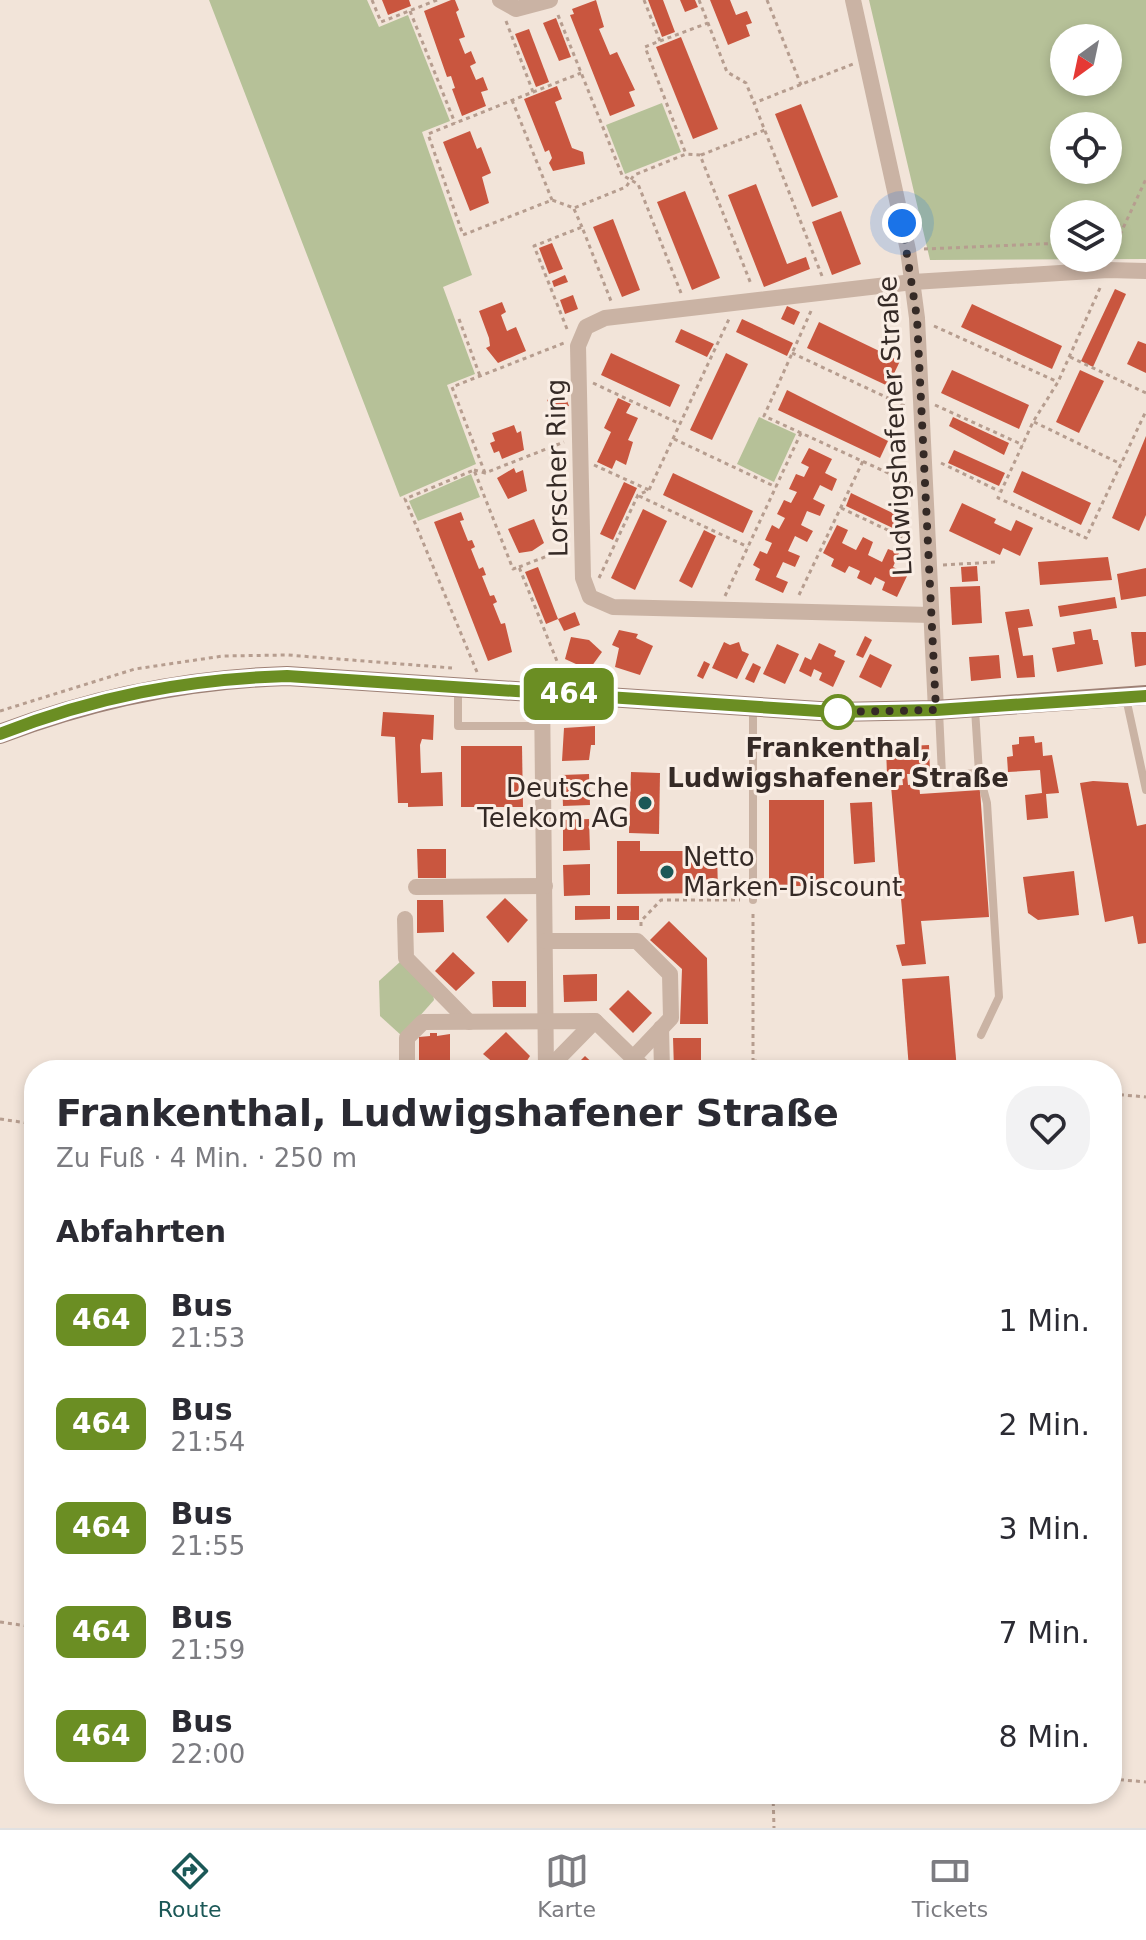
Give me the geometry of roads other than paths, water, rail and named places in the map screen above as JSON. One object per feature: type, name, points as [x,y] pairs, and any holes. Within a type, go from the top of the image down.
[{"type":"street","name":"Ludwigshafener Straße","points":[[853,0],[913,282],[938,710]]},
{"type":"street","points":[[501,1],[516,9],[554,7]]},
{"type":"street","name":"Lorscher Ring","points":[[931,615],[613,607],[590,597],[583,578],[578,346],[586,327],[617,316],[913,282],[1108,270],[1146,271]]},
{"type":"street","points":[[0,734],[30,722],[141,690],[225,678],[287,676],[835,712],[938,710],[1136,696]]},
{"type":"street","points":[[542,691],[546,1060]]},
{"type":"street","points":[[416,887],[545,886]]},
{"type":"street","points":[[405,919],[406,958],[469,1022]]},
{"type":"street","points":[[423,1022],[595,1021],[633,1058],[671,1018],[670,974],[637,941],[545,941]]},
{"type":"street","points":[[407,1060],[407,1038],[446,998]]},
{"type":"street","points":[[556,1060],[595,1021]]},
{"type":"street","points":[[661,1028],[662,1060]]},
{"type":"lane","points":[[458,687],[458,726],[542,726]]},
{"type":"lane","points":[[1136,696],[1146,790]]},
{"type":"lane","points":[[753,707],[753,900]]},
{"type":"lane","points":[[975,708],[979,773],[987,803],[999,997],[981,1035]]},
{"type":"lane","points":[[938,710],[942,775],[979,773]]},
{"type":"place","name":"Frankenthal, Ludwigshafener Straße","points":[[838,712]]},
{"type":"place","name":"Deutsche Telekom AG","points":[[645,803]]},
{"type":"place","name":"Netto Marken-Discount","points":[[667,872]]}]
